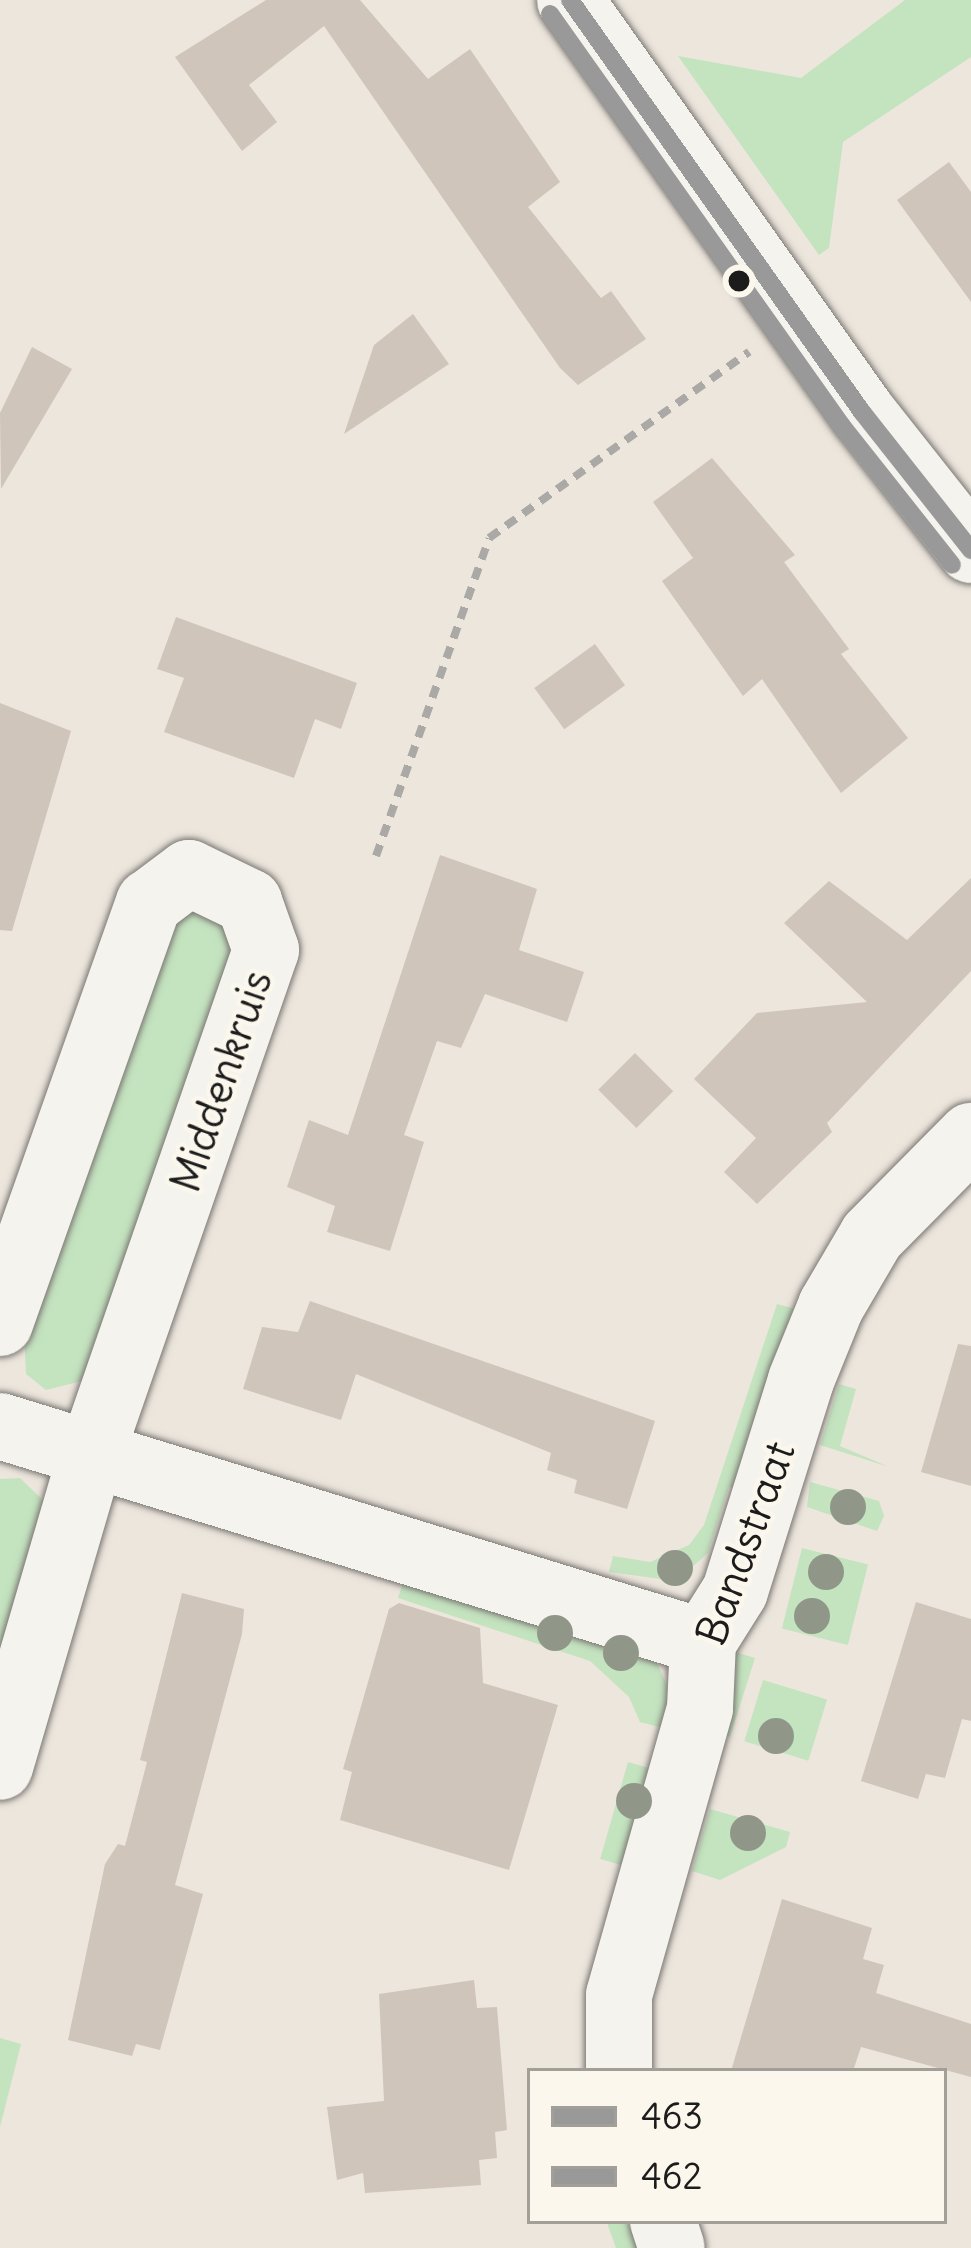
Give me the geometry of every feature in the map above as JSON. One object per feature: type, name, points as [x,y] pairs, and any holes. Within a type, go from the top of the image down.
[{"type":"street","points":[[570,0],[862,412],[971,550]]},
{"type":"street","name":"Middenkruis","points":[[0,1324],[149,903],[189,873],[249,902],[266,950],[92,1452],[0,1767]]},
{"type":"street","name":"Bandstraat","points":[[619,2068],[619,1995],[700,1708],[704,1642],[735,1591],[830,1306],[872,1236],[971,1136]]},
{"type":"street","points":[[0,1426],[704,1642]]},
{"type":"path","points":[[376,856],[489,538],[770,338]]},
{"type":"green space","points":[[905,0],[971,0],[971,57],[843,142],[829,248],[819,255],[678,56],[801,78]]},
{"type":"green space","points":[[191,907],[215,909],[240,942],[86,1380],[46,1390],[26,1374],[24,1331],[159,937]]},
{"type":"green space","points":[[777,1304],[803,1311],[745,1490],[729,1487],[708,1553],[676,1581],[609,1572],[613,1556],[650,1562],[689,1545],[704,1525]]},
{"type":"green space","points":[[839,1384],[856,1389],[840,1446],[889,1467],[820,1445]]},
{"type":"green space","points":[[20,1478],[50,1507],[0,1704],[0,1479]]},
{"type":"green space","points":[[810,1482],[879,1501],[884,1516],[877,1531],[807,1507]]},
{"type":"green space","points":[[802,1548],[868,1564],[848,1645],[782,1629]]},
{"type":"green space","points":[[407,1571],[654,1656],[673,1699],[671,1730],[640,1722],[629,1697],[590,1661],[398,1598]]},
{"type":"green space","points":[[729,1650],[755,1658],[730,1737],[719,1731]]},
{"type":"green space","points":[[763,1680],[827,1700],[808,1761],[744,1741]]},
{"type":"green space","points":[[628,1762],[656,1770],[628,1867],[600,1859]]},
{"type":"green space","points":[[710,1809],[790,1832],[786,1847],[720,1880],[692,1871]]},
{"type":"green space","points":[[0,2038],[21,2044],[0,2127]]},
{"type":"green space","points":[[607,2224],[635,2224],[644,2248],[616,2248]]},
{"type":"building","points":[[266,0],[360,0],[428,79],[470,49],[560,182],[528,207],[601,298],[611,291],[646,339],[578,385],[560,368],[324,26],[249,85],[277,122],[242,151],[175,57]]},
{"type":"building","points":[[949,162],[971,192],[971,302],[897,200]]},
{"type":"building","points":[[413,314],[449,364],[344,434],[374,345]]},
{"type":"building","points":[[32,347],[72,369],[1,489],[0,413]]},
{"type":"building","points":[[712,458],[795,555],[784,562],[849,649],[841,654],[908,738],[841,793],[762,679],[743,696],[662,581],[693,558],[653,502]]},
{"type":"building","points":[[176,617],[357,683],[341,729],[315,719],[294,778],[164,732],[184,678],[157,669]]},
{"type":"building","points":[[595,644],[625,685],[564,729],[534,688]]},
{"type":"building","points":[[0,703],[71,731],[12,931],[0,930]]},
{"type":"building","points":[[440,855],[537,889],[519,950],[584,972],[567,1022],[485,994],[461,1048],[437,1041],[404,1135],[424,1142],[390,1251],[327,1232],[335,1206],[287,1187],[309,1120],[348,1135]]},
{"type":"building","points":[[971,878],[971,971],[827,1123],[832,1132],[757,1204],[724,1172],[756,1138],[694,1079],[757,1013],[867,1002],[784,923],[829,881],[907,940]]},
{"type":"building","points":[[635,1053],[673,1091],[636,1128],[598,1090]]},
{"type":"building","points":[[310,1301],[655,1421],[627,1509],[574,1493],[577,1480],[547,1470],[551,1453],[356,1374],[341,1420],[243,1389],[262,1327],[298,1332]]},
{"type":"building","points":[[958,1344],[971,1346],[971,1486],[921,1472]]},
{"type":"building","points":[[182,1593],[244,1609],[242,1634],[175,1885],[203,1894],[160,2050],[136,2044],[132,2056],[68,2040],[105,1864],[118,1844],[125,1846],[147,1762],[140,1760]]},
{"type":"building","points":[[916,1602],[971,1619],[971,1721],[962,1719],[945,1778],[926,1774],[918,1799],[861,1781]]},
{"type":"building","points":[[399,1603],[480,1628],[483,1683],[558,1705],[509,1870],[340,1820],[352,1772],[343,1769],[389,1609]]},
{"type":"building","points":[[782,1899],[872,1928],[863,1959],[884,1965],[876,1993],[971,2024],[971,2077],[861,2047],[854,2068],[732,2068]]},
{"type":"building","points":[[474,1980],[477,2008],[497,2007],[507,2130],[495,2132],[497,2158],[479,2160],[481,2185],[365,2193],[363,2173],[337,2180],[327,2107],[384,2101],[379,1994]]},
{"type":"transit line","name":"463","points":[[570,0],[862,412],[971,550]]},
{"type":"transit line","name":"462","points":[[550,14],[842,426],[952,565]]}]
